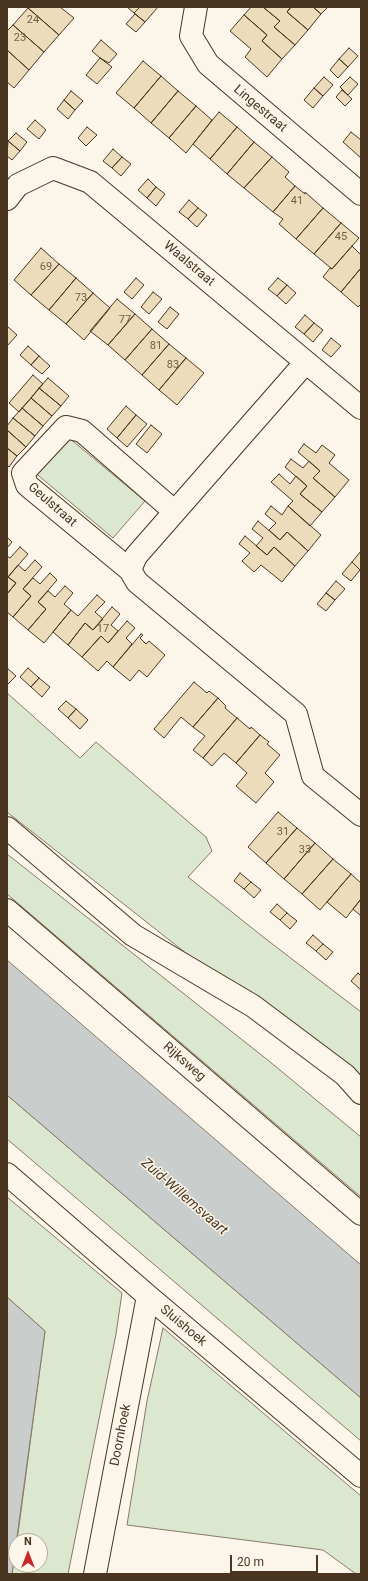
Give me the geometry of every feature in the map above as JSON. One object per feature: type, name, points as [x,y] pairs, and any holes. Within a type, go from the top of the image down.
[{"type":"street","name":"Lingestraat","points":[[196,7],[191,36],[208,64],[361,194]]},
{"type":"street","name":"Waalstraat","points":[[7,199],[18,185],[53,168],[90,182],[361,408]]},
{"type":"street","points":[[130,570],[136,556],[174,511],[306,362]]},
{"type":"street","name":"Geulstraat","points":[[174,511],[82,431],[66,427],[23,473],[27,485],[130,570],[137,582],[296,714],[313,776],[361,815]]},
{"type":"street","points":[[7,828],[133,935],[253,1006],[345,1076],[361,1093]]},
{"type":"street","name":"Rijksweg","points":[[7,910],[361,1214]]},
{"type":"street","name":"Sluishoek","points":[[7,1174],[148,1296],[361,1476]]},
{"type":"street","name":"Doornhoek","points":[[95,1574],[148,1296]]},
{"type":"green space","points":[[68,437],[145,501],[113,538],[33,471]]},
{"type":"green space","points":[[7,693],[80,758],[96,742],[206,837],[212,851],[188,877],[361,1012],[361,1094],[291,1036],[7,812]]},
{"type":"green space","points":[[7,854],[269,1061],[361,1137],[361,1197],[7,894]]},
{"type":"green space","points":[[7,1095],[361,1398],[361,1441],[7,1139]]},
{"type":"green space","points":[[7,1197],[122,1293],[116,1334],[68,1574],[12,1574],[48,1573],[48,1533],[18,1533],[45,1331],[7,1297]]},
{"type":"green space","points":[[163,1328],[361,1496],[361,1574],[356,1574],[323,1550],[127,1525],[147,1401]]},
{"type":"water","name":"Zuid-Willemsvaart","points":[[7,960],[361,1265],[361,1398],[7,1095]]},
{"type":"water","points":[[7,1297],[45,1331],[18,1533],[8,1533],[8,1573],[12,1573],[7,1574]]},
{"type":"building","points":[[28,7],[60,7],[74,18],[59,35]]},
{"type":"building","points":[[127,7],[140,7],[134,13]]},
{"type":"building","points":[[140,7],[158,7],[145,22],[134,13]]},
{"type":"building","points":[[251,7],[263,7],[280,21],[274,27],[295,45],[282,59],[262,41],[267,35],[244,15]]},
{"type":"building","points":[[263,7],[291,7],[287,12],[308,30],[295,45],[274,27],[280,21]]},
{"type":"building","points":[[291,7],[313,7],[321,14],[308,30],[287,12]]},
{"type":"building","points":[[313,7],[328,7],[321,14]]},
{"type":"building","points":[[28,8],[59,35],[44,52],[13,25]]},
{"type":"building","points":[[135,14],[145,22],[136,32],[126,24]]},
{"type":"building","points":[[244,15],[267,35],[262,41],[282,59],[267,77],[245,57],[251,49],[230,31]]},
{"type":"building","points":[[13,25],[44,52],[29,70],[7,50],[7,31]]},
{"type":"building","points":[[101,40],[117,54],[109,63],[92,51]]},
{"type":"building","points":[[349,48],[358,56],[348,67],[339,59]]},
{"type":"building","points":[[7,50],[29,70],[14,88],[7,82]]},
{"type":"building","points":[[100,58],[112,67],[97,84],[86,75]]},
{"type":"building","points":[[339,59],[348,67],[338,78],[330,70]]},
{"type":"building","points":[[143,61],[161,76],[134,108],[116,93]]},
{"type":"building","points":[[161,76],[178,91],[151,123],[134,108]]},
{"type":"building","points":[[324,77],[333,85],[323,96],[314,88]]},
{"type":"building","points":[[350,77],[358,84],[348,95],[340,87]]},
{"type":"building","points":[[314,88],[323,96],[313,108],[304,100]]},
{"type":"building","points":[[342,90],[352,99],[345,106],[336,97]]},
{"type":"building","points":[[71,91],[83,101],[75,110],[64,100]]},
{"type":"building","points":[[178,91],[196,106],[169,138],[151,123]]},
{"type":"building","points":[[64,100],[75,110],[68,119],[57,109]]},
{"type":"building","points":[[196,106],[212,120],[186,153],[169,138]]},
{"type":"building","points":[[219,112],[237,127],[210,159],[193,144]]},
{"type":"building","points":[[35,120],[46,130],[39,139],[27,129]]},
{"type":"building","points":[[87,127],[97,135],[86,146],[78,138]]},
{"type":"building","points":[[237,127],[254,142],[227,174],[210,159]]},
{"type":"building","points":[[351,132],[361,140],[361,158],[343,142]]},
{"type":"building","points":[[16,133],[27,142],[20,151],[8,141]]},
{"type":"building","points":[[8,141],[20,151],[12,160],[7,156]]},
{"type":"building","points":[[254,142],[272,157],[244,188],[227,174]]},
{"type":"building","points":[[113,149],[122,157],[112,168],[103,161]]},
{"type":"building","points":[[122,157],[131,164],[121,176],[112,168]]},
{"type":"building","points":[[272,157],[289,172],[285,177],[295,186],[273,212],[244,188]]},
{"type":"building","points":[[148,179],[156,187],[147,198],[138,190]]},
{"type":"building","points":[[295,186],[305,194],[305,192],[323,208],[296,239],[279,224],[283,219],[273,212]]},
{"type":"building","points":[[156,187],[165,194],[156,206],[147,198]]},
{"type":"building","points":[[189,200],[198,208],[188,219],[179,212]]},
{"type":"building","points":[[198,208],[207,215],[197,227],[188,219]]},
{"type":"building","points":[[323,208],[341,223],[314,254],[296,239]]},
{"type":"building","points":[[341,223],[359,238],[332,269],[314,254]]},
{"type":"building","points":[[352,246],[361,255],[361,268],[341,292],[323,277]]},
{"type":"building","points":[[41,248],[59,264],[31,295],[14,280]]},
{"type":"building","points":[[59,264],[76,278],[49,310],[31,295]]},
{"type":"building","points":[[361,268],[361,304],[358,307],[341,292]]},
{"type":"building","points":[[76,278],[93,293],[66,324],[49,310]]},
{"type":"building","points":[[136,278],[144,285],[132,299],[124,292]]},
{"type":"building","points":[[278,278],[287,285],[277,296],[268,289]]},
{"type":"building","points":[[287,285],[296,293],[286,304],[277,296]]},
{"type":"building","points":[[153,292],[162,299],[149,314],[141,307]]},
{"type":"building","points":[[93,293],[110,308],[84,340],[66,324]]},
{"type":"building","points":[[117,299],[135,314],[108,345],[90,331]]},
{"type":"building","points":[[170,307],[179,314],[167,329],[158,322]]},
{"type":"building","points":[[135,314],[152,329],[125,360],[108,345]]},
{"type":"building","points":[[305,315],[314,323],[304,334],[295,327]]},
{"type":"building","points":[[314,323],[323,330],[313,342],[304,334]]},
{"type":"building","points":[[7,326],[17,335],[8,345],[7,344]]},
{"type":"building","points":[[152,329],[169,344],[142,375],[125,360]]},
{"type":"building","points":[[331,338],[341,346],[331,357],[322,350]]},
{"type":"building","points":[[169,344],[186,358],[159,390],[142,375]]},
{"type":"building","points":[[28,346],[39,356],[31,365],[20,355]]},
{"type":"building","points":[[39,356],[50,366],[42,374],[31,365]]},
{"type":"building","points":[[186,358],[204,373],[177,405],[159,390]]},
{"type":"building","points":[[33,375],[43,384],[19,412],[9,403]]},
{"type":"building","points":[[48,378],[69,396],[61,406],[39,388]]},
{"type":"building","points":[[39,388],[61,406],[52,416],[31,398]]},
{"type":"building","points":[[31,398],[52,416],[43,426],[22,408]]},
{"type":"building","points":[[126,406],[136,415],[117,438],[107,429]]},
{"type":"building","points":[[22,408],[43,426],[35,436],[13,418]]},
{"type":"building","points":[[136,415],[147,424],[127,447],[117,438]]},
{"type":"building","points":[[13,418],[35,436],[26,447],[7,430],[7,426]]},
{"type":"building","points":[[151,425],[162,434],[147,453],[136,444]]},
{"type":"building","points":[[7,430],[26,447],[17,456],[7,448]]},
{"type":"building","points":[[304,444],[316,453],[322,445],[335,455],[329,463],[349,480],[335,497],[313,478],[320,471],[298,452]]},
{"type":"building","points":[[7,448],[17,456],[9,467],[7,465]]},
{"type":"building","points":[[291,459],[303,468],[309,461],[320,471],[313,478],[335,497],[322,512],[300,494],[307,486],[285,467]]},
{"type":"building","points":[[279,474],[290,484],[296,476],[307,486],[300,494],[322,512],[310,526],[288,506],[293,501],[271,482]]},
{"type":"building","points":[[271,506],[282,515],[288,506],[321,535],[308,551],[287,532],[280,540],[269,530],[276,523],[265,514]]},
{"type":"building","points":[[258,521],[280,540],[287,532],[308,551],[295,566],[274,547],[267,555],[256,546],[263,538],[252,529]]},
{"type":"building","points":[[245,536],[267,555],[274,547],[295,566],[282,582],[261,565],[254,572],[242,561],[250,553],[239,544]]},
{"type":"building","points":[[7,537],[12,542],[7,548]]},
{"type":"building","points":[[20,547],[28,554],[8,577],[16,583],[7,594],[7,556],[10,558]]},
{"type":"building","points":[[361,551],[361,570],[360,570],[352,562]]},
{"type":"building","points":[[35,560],[42,567],[23,589],[31,596],[13,617],[7,612],[7,594],[16,583],[8,577],[18,565],[25,571]]},
{"type":"building","points":[[352,562],[360,570],[351,581],[342,574]]},
{"type":"building","points":[[50,573],[57,580],[38,602],[46,609],[28,630],[13,617],[31,596],[23,589],[33,578],[40,584]]},
{"type":"building","points":[[336,581],[345,589],[335,600],[326,593]]},
{"type":"building","points":[[65,586],[73,593],[64,604],[71,610],[44,643],[28,630],[46,609],[38,602],[48,591],[55,597]]},
{"type":"building","points":[[326,593],[335,600],[326,611],[317,604]]},
{"type":"building","points":[[97,595],[105,602],[95,612],[103,619],[93,630],[85,623],[68,645],[53,632],[71,610],[78,616]]},
{"type":"building","points":[[112,607],[120,614],[111,625],[118,631],[108,643],[101,636],[82,657],[68,645],[85,623],[93,630]]},
{"type":"building","points":[[127,621],[135,628],[126,638],[132,644],[113,667],[107,661],[98,671],[82,657],[101,636],[108,643]]},
{"type":"building","points":[[141,634],[143,635],[140,638],[146,644],[149,641],[165,655],[147,677],[139,670],[130,681],[113,667]]},
{"type":"building","points":[[7,668],[16,676],[8,684],[7,684]]},
{"type":"building","points":[[28,668],[39,678],[31,687],[20,677]]},
{"type":"building","points":[[39,678],[50,687],[42,697],[31,687]]},
{"type":"building","points":[[194,682],[207,693],[209,691],[218,698],[193,727],[181,717],[164,738],[154,729]]},
{"type":"building","points":[[218,698],[226,706],[225,708],[237,718],[203,758],[193,750],[205,736],[193,727]]},
{"type":"building","points":[[66,701],[76,709],[68,718],[58,709]]},
{"type":"building","points":[[76,709],[88,720],[80,729],[68,718]]},
{"type":"building","points":[[237,718],[260,735],[236,763],[224,753],[212,766],[203,758]]},
{"type":"building","points":[[260,735],[269,742],[267,744],[280,755],[265,773],[274,782],[256,803],[236,786],[247,773],[236,763]]},
{"type":"building","points":[[278,812],[297,828],[266,863],[248,847]]},
{"type":"building","points":[[297,828],[315,843],[284,879],[266,863]]},
{"type":"building","points":[[315,843],[333,859],[302,894],[284,879]]},
{"type":"building","points":[[333,859],[351,874],[320,910],[302,894]]},
{"type":"building","points":[[240,873],[251,882],[244,889],[234,881]]},
{"type":"building","points":[[351,874],[361,883],[361,899],[346,918],[327,902]]},
{"type":"building","points":[[251,882],[261,890],[254,898],[244,889]]},
{"type":"building","points":[[361,899],[361,916],[353,909]]},
{"type":"building","points":[[277,904],[287,913],[280,920],[270,912]]},
{"type":"building","points":[[287,913],[297,921],[290,929],[280,920]]},
{"type":"building","points":[[313,935],[323,944],[316,951],[306,943]]},
{"type":"building","points":[[323,944],[333,952],[326,960],[316,951]]},
{"type":"building","points":[[358,973],[361,976],[361,990],[351,981]]}]
